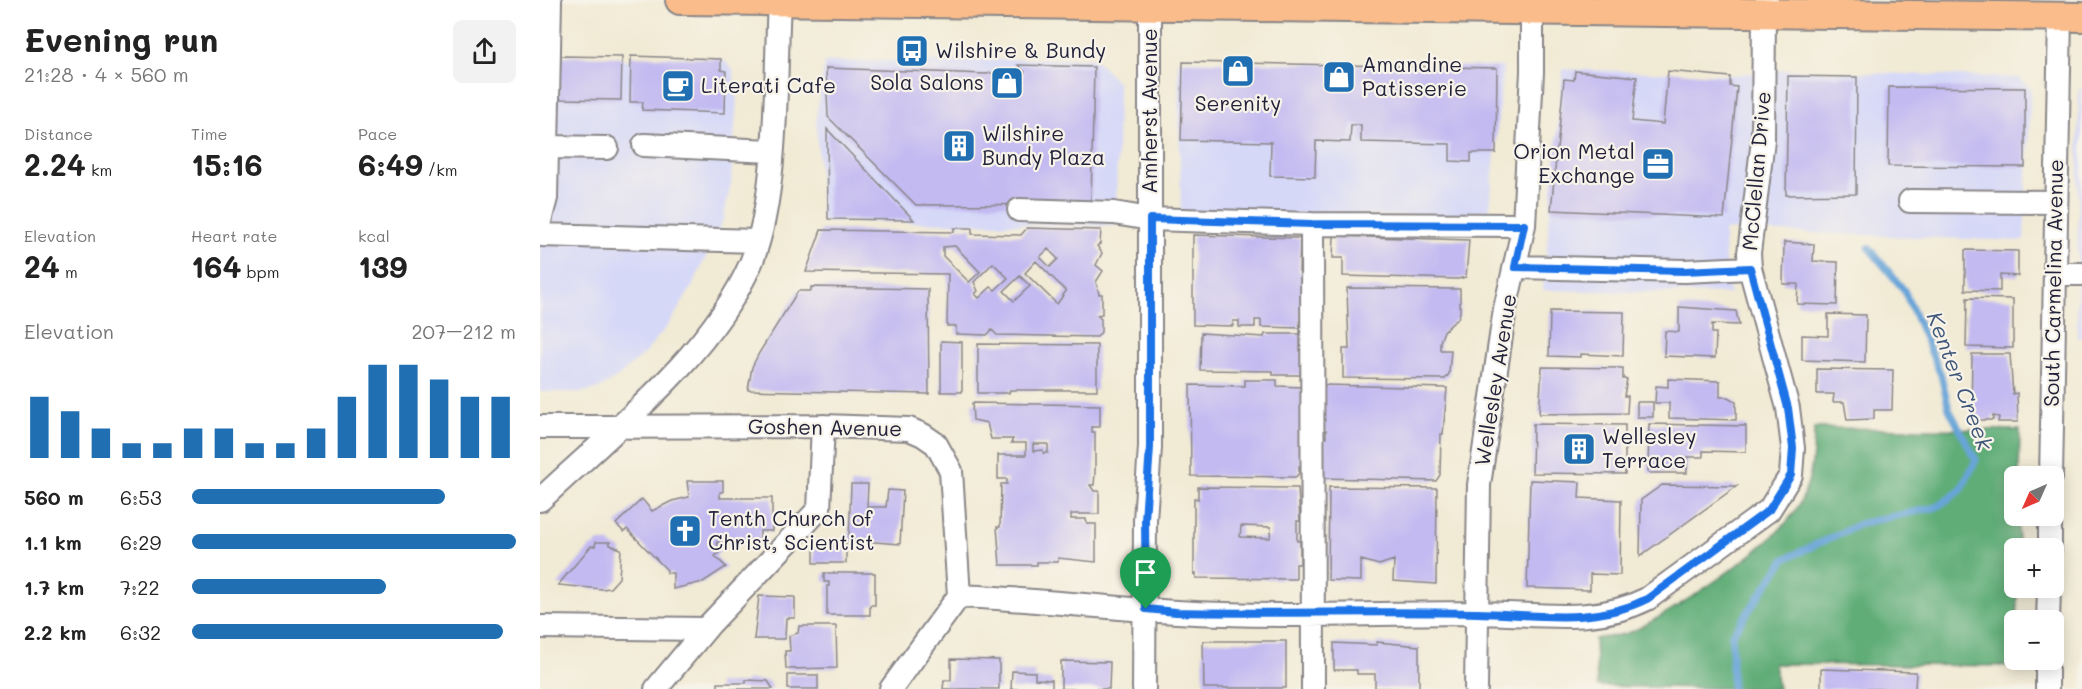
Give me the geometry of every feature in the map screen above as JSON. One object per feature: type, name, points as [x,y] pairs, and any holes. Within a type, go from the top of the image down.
[{"type":"main road","points":[[680,0],[1532,5],[1764,4],[2071,17]]},
{"type":"street","points":[[540,221],[546,198],[550,0]]},
{"type":"street","points":[[540,500],[691,357],[727,307],[751,263],[763,222],[771,151],[779,1]]},
{"type":"street","name":"Amherst Avenue","points":[[1144,689],[1145,520],[1150,447],[1150,3]]},
{"type":"street","name":"McClellan Drive","points":[[1476,613],[1571,617],[1602,615],[1629,608],[1647,599],[1769,510],[1791,475],[1793,448],[1788,408],[1750,268],[1749,234],[1763,140],[1764,4]]},
{"type":"street","name":"Wellesley Avenue","points":[[1476,689],[1479,485],[1505,309],[1524,225],[1532,5]]},
{"type":"street","name":"South Carmelina Avenue","points":[[2051,466],[2056,202],[2071,17]]},
{"type":"street","points":[[644,145],[771,151]]},
{"type":"street","points":[[547,147],[607,148]]},
{"type":"street","points":[[1910,201],[2056,202]]},
{"type":"street","points":[[1018,210],[1114,213],[1150,219],[1312,224],[1524,225]]},
{"type":"street","points":[[1312,224],[1313,689]]},
{"type":"street","points":[[540,235],[757,241]]},
{"type":"street","points":[[1515,267],[1684,271],[1750,268]]},
{"type":"street","points":[[2055,274],[2082,274]]},
{"type":"street","points":[[656,689],[706,629],[819,509],[823,426]]},
{"type":"street","name":"Goshen Avenue","points":[[540,427],[823,426],[909,429],[936,444],[951,471],[959,596]]},
{"type":"street","points":[[891,689],[959,596],[1176,612],[1476,613]]},
{"type":"street","points":[[540,627],[706,629]]},
{"type":"street","points":[[2047,670],[2047,689]]},
{"type":"shaded area","points":[[1094,58],[1118,83],[1116,226],[822,221],[816,117],[825,62]]},
{"type":"shaded area","points":[[540,59],[725,61],[733,70],[737,97],[731,183],[723,220],[692,287],[669,324],[645,353],[619,376],[599,389],[581,392],[540,392]]},
{"type":"shaded area","points":[[1178,61],[1503,67],[1489,217],[1181,212]]},
{"type":"shaded area","points":[[1563,69],[1734,75],[1786,70],[2019,78],[2031,89],[2024,241],[1724,230],[1725,268],[1730,294],[1543,290]]},
{"type":"shaded area","points":[[2082,87],[2082,338],[2077,338],[2079,91]]},
{"type":"green space","points":[[1814,428],[2020,430],[2019,466],[2004,466],[2004,526],[2018,526],[2018,538],[2004,538],[2004,598],[2017,598],[2017,610],[2004,610],[2004,666],[1774,664],[1778,689],[1597,686],[1595,639],[1631,632],[1649,623],[1718,579],[1763,545],[1781,529],[1799,504],[1808,484]]},
{"type":"building","points":[[561,56],[622,57],[621,100],[559,99]]},
{"type":"building","name":"Literati Cafe","points":[[631,56],[721,59],[721,70],[726,71],[725,113],[642,110],[643,102],[630,102]]},
{"type":"building","points":[[1183,62],[1497,68],[1496,153],[1471,153],[1471,162],[1450,161],[1450,144],[1361,142],[1361,125],[1351,125],[1350,142],[1316,141],[1315,177],[1270,176],[1271,142],[1181,140]]},
{"type":"building","name":"Wilshire Bundy Plaza","points":[[1018,65],[1094,67],[1091,204],[916,205],[828,117],[826,68],[986,74],[1007,70],[1017,80],[1025,72]]},
{"type":"building","points":[[1575,71],[1637,77],[1632,121],[1663,124],[1668,71],[1730,77],[1730,86],[1737,87],[1724,218],[1551,210],[1564,79],[1574,80]]},
{"type":"building","points":[[1788,76],[1857,77],[1856,194],[1786,195]]},
{"type":"building","points":[[1889,87],[2025,88],[2025,167],[1888,166]]},
{"type":"building","points":[[827,129],[914,220],[828,219]]},
{"type":"building","points":[[954,228],[972,228],[972,234],[1021,235],[1027,228],[1101,230],[1100,244],[1097,246],[1102,253],[1096,265],[1103,271],[1096,282],[1099,294],[1102,294],[1102,314],[1097,315],[1101,319],[1101,332],[1097,337],[997,335],[992,330],[987,335],[956,334],[956,326],[947,326],[948,274],[806,272],[821,230],[954,232]],"holes":[[[955,246],[980,272],[969,282],[943,256],[943,247]],[[1048,249],[1058,259],[1050,267],[1040,257]],[[1036,261],[1066,291],[1057,304],[1025,273]],[[993,263],[1008,278],[995,290],[991,287],[979,298],[975,294],[978,291],[974,282]],[[1020,276],[1030,286],[1014,301],[1004,291]]]},
{"type":"building","points":[[1193,235],[1300,238],[1299,272],[1303,272],[1300,328],[1261,327],[1261,320],[1255,320],[1255,327],[1239,327],[1239,321],[1233,321],[1233,326],[1193,325]]},
{"type":"building","points":[[1334,236],[1469,240],[1466,277],[1458,279],[1343,276],[1343,258],[1333,258]]},
{"type":"building","points":[[1784,242],[1814,244],[1813,261],[1838,262],[1837,305],[1797,304],[1798,284],[1783,284]]},
{"type":"building","points":[[1965,250],[2018,251],[2018,276],[2000,275],[2000,291],[1965,290]]},
{"type":"building","points":[[811,287],[928,289],[929,394],[748,390],[752,367],[759,353],[798,291],[811,291]]},
{"type":"building","points":[[1347,288],[1460,289],[1460,313],[1458,318],[1444,331],[1440,342],[1440,350],[1451,350],[1449,374],[1445,379],[1343,378],[1343,349],[1349,349]]},
{"type":"building","points":[[1967,298],[2013,299],[2013,348],[1966,347]]},
{"type":"building","points":[[1679,307],[1736,311],[1739,325],[1712,324],[1712,333],[1716,333],[1715,358],[1664,356],[1665,331],[1679,332]]},
{"type":"building","points":[[1550,311],[1624,312],[1623,356],[1581,354],[1581,357],[1549,356]]},
{"type":"building","points":[[1828,314],[1866,315],[1865,362],[1802,360],[1802,335],[1828,336]]},
{"type":"building","points":[[1201,333],[1264,337],[1265,334],[1302,334],[1302,375],[1273,375],[1273,371],[1200,370]]},
{"type":"building","points":[[941,341],[962,342],[962,392],[941,392]]},
{"type":"building","points":[[978,344],[1097,345],[1097,390],[1010,390],[1009,393],[978,393]]},
{"type":"building","points":[[1972,354],[2010,354],[2013,394],[2017,393],[2018,422],[1998,422],[1999,417],[1993,416],[1993,420],[1971,420]]},
{"type":"building","points":[[1542,367],[1623,368],[1623,379],[1627,379],[1624,396],[1628,396],[1627,413],[1539,414]]},
{"type":"building","points":[[1817,369],[1893,370],[1892,410],[1874,410],[1874,419],[1847,420],[1844,402],[1833,402],[1834,394],[1817,394]]},
{"type":"building","points":[[1668,379],[1720,381],[1720,397],[1728,397],[1736,402],[1736,420],[1669,418],[1669,403],[1655,403],[1656,386],[1668,387]]},
{"type":"building","points":[[1245,380],[1277,380],[1277,386],[1302,387],[1299,473],[1296,477],[1191,476],[1190,385],[1245,386]]},
{"type":"building","points":[[1324,385],[1447,388],[1443,434],[1441,434],[1440,475],[1436,481],[1323,478],[1324,438],[1326,438],[1326,430],[1323,430]]},
{"type":"building","points":[[1637,402],[1653,402],[1653,417],[1637,417]]},
{"type":"building","points":[[972,403],[1100,405],[1100,427],[1092,427],[1092,432],[1095,432],[1095,473],[1094,485],[1090,485],[1094,491],[1099,491],[1099,514],[1071,514],[1071,519],[1086,519],[1087,524],[1096,524],[1096,562],[1058,558],[1058,562],[1037,562],[1037,565],[1000,565],[997,527],[1000,527],[1001,484],[1007,484],[1007,479],[998,479],[998,455],[1026,455],[1026,443],[1011,443],[1013,439],[991,439],[987,423],[973,420]],"holes":[[[1033,444],[1048,444],[1048,453],[1043,453],[1043,450],[1033,451]]]},
{"type":"building","name":"Wellesley Terrace","points":[[1533,424],[1625,425],[1625,474],[1532,473]]},
{"type":"building","points":[[1649,424],[1746,426],[1746,452],[1703,451],[1703,457],[1687,457],[1687,473],[1648,473]]},
{"type":"building","points":[[1530,480],[1580,482],[1579,498],[1621,500],[1620,575],[1590,574],[1590,590],[1527,588]]},
{"type":"building","points":[[687,481],[723,481],[723,492],[720,492],[720,498],[772,498],[772,531],[760,531],[760,542],[717,542],[719,553],[715,556],[726,567],[703,582],[673,589],[673,573],[667,573],[667,570],[627,529],[624,532],[616,524],[642,499],[652,511],[672,501],[689,497]]},
{"type":"building","points":[[851,484],[868,484],[867,507],[886,507],[888,490],[903,491],[900,544],[849,540]]},
{"type":"building","points":[[1662,485],[1737,486],[1640,556],[1641,500]]},
{"type":"building","points":[[1198,487],[1298,488],[1300,521],[1297,521],[1297,541],[1300,541],[1300,564],[1296,564],[1296,579],[1196,578],[1196,573],[1194,574],[1194,498],[1198,499]],"holes":[[[1241,526],[1271,527],[1270,538],[1240,537]]]},
{"type":"building","points":[[1329,487],[1437,488],[1436,584],[1393,581],[1394,560],[1379,565],[1361,560],[1361,581],[1328,580]]},
{"type":"building","points":[[814,541],[846,541],[846,563],[814,563]]},
{"type":"building","points":[[596,542],[610,542],[610,545],[621,549],[619,578],[610,588],[602,589],[558,585],[591,546],[595,546]]},
{"type":"building","points":[[824,573],[875,573],[875,605],[870,605],[870,615],[827,615],[829,582],[824,582]]},
{"type":"building","points":[[759,596],[795,597],[795,618],[786,618],[785,639],[754,639]]},
{"type":"building","points":[[799,626],[836,626],[837,668],[786,669],[785,651],[790,651],[789,636],[798,633]]},
{"type":"building","points":[[1203,641],[1286,641],[1286,688],[1204,688]]},
{"type":"building","points":[[1377,642],[1419,646],[1419,689],[1375,688],[1375,674],[1357,674],[1357,670],[1334,670],[1334,643],[1377,645]]},
{"type":"building","points":[[951,659],[999,660],[999,689],[943,689],[944,680],[951,680]]},
{"type":"building","points":[[1061,661],[1110,662],[1109,689],[1061,689]]},
{"type":"building","points":[[1821,669],[1916,672],[1915,689],[1821,689]]},
{"type":"building","points":[[1012,671],[1035,672],[1035,679],[1052,680],[1052,689],[1011,689]]},
{"type":"building","points":[[788,675],[818,675],[818,689],[788,689]]},
{"type":"building","points":[[746,680],[768,681],[773,689],[718,689],[718,683],[746,683]]},
{"type":"waterway","name":"Kenter Creek","points":[[1732,689],[1732,635],[1785,559],[1862,523],[1937,507],[1961,490],[1976,460],[1949,409],[1941,375],[1904,290],[1869,248]]},
{"type":"place","name":"Wilshire & Bundy","points":[[912,51]]},
{"type":"place","name":"Serenity","points":[[1238,71]]},
{"type":"place","name":"Amandine Patisserie","points":[[1339,77]]},
{"type":"place","name":"Sola Salons","points":[[1007,83]]},
{"type":"place","name":"Literati Cafe","points":[[678,86]]},
{"type":"place","name":"Wilshire Bundy Plaza","points":[[959,146]]},
{"type":"place","name":"Orion Metal Exchange","points":[[1658,164]]},
{"type":"place","name":"Wellesley Terrace","points":[[1579,449]]},
{"type":"place","name":"Tenth Church of Christ, Scientist","points":[[685,531]]},
{"type":"route","points":[[1150,219],[1312,224],[1524,225],[1515,267],[1684,271],[1750,268],[1791,422],[1793,448],[1791,475],[1783,492],[1769,510],[1647,599],[1629,608],[1602,615],[1571,617],[1476,613],[1176,612],[1146,609],[1145,520],[1150,447],[1150,219]]}]
